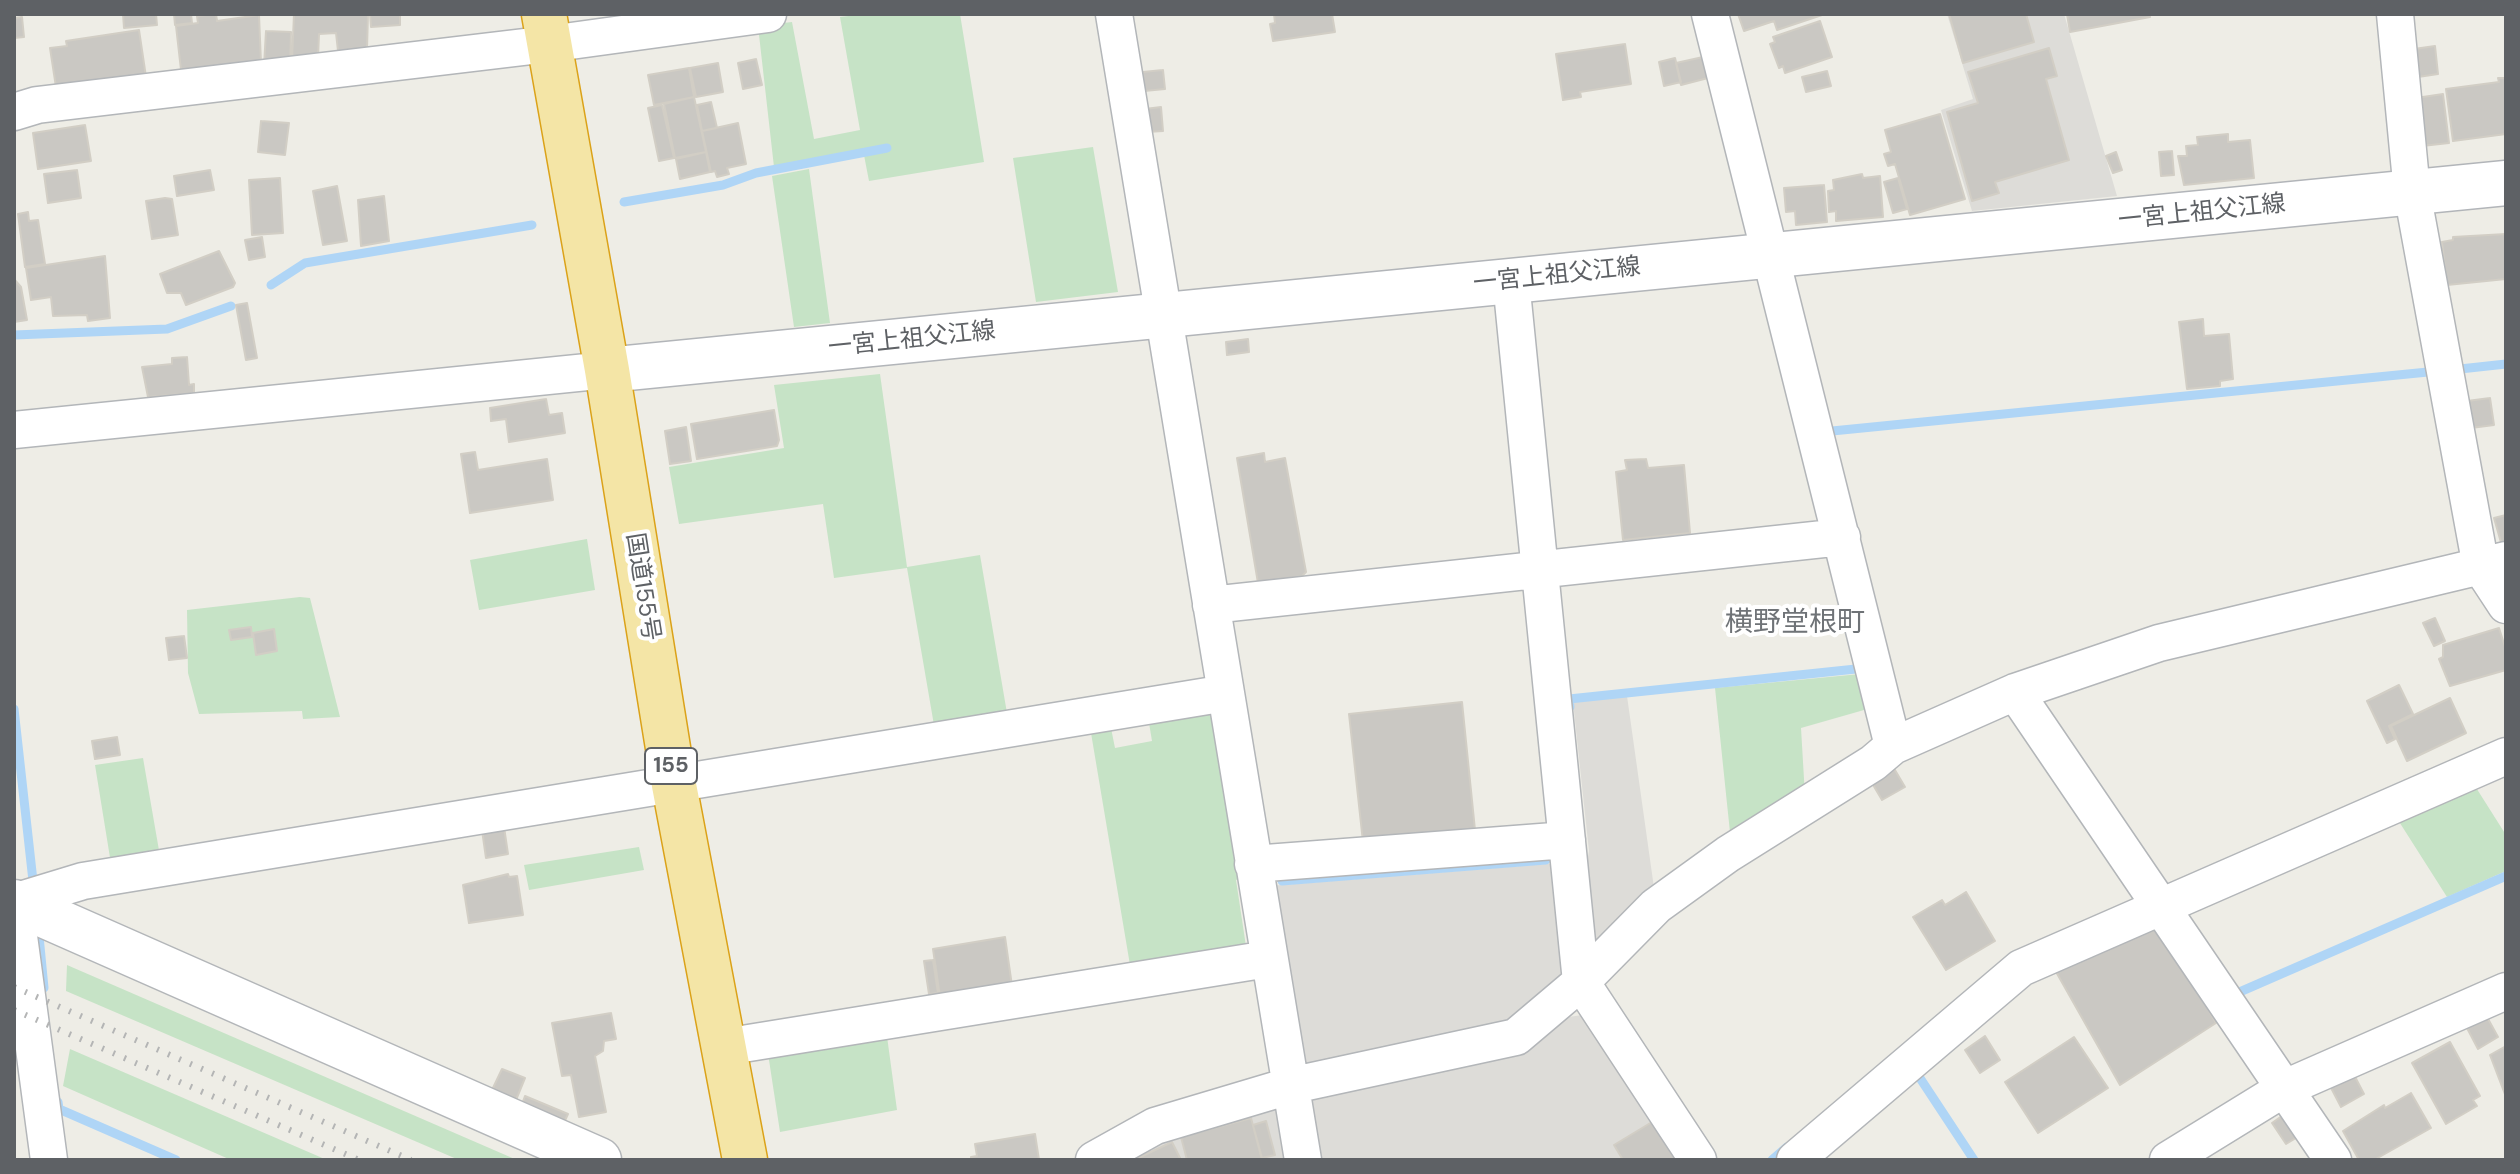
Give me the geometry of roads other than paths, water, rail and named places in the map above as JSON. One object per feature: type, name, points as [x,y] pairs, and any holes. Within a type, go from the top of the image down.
[{"type":"highway","name":"国道155号","points":[[546,29],[607,370],[674,785],[745,1160]]},
{"type":"main road","name":"一宮上祖父江線","points":[[607,370],[2506,183]]},
{"type":"main road","points":[[14,901],[599,1160]]},
{"type":"street","points":[[14,112],[37,105],[546,29],[768,14]]},
{"type":"street","points":[[1114,14],[1303,1160]]},
{"type":"street","points":[[1710,14],[1893,746]]},
{"type":"street","points":[[2395,14],[2412,192],[2493,563],[2506,605]]},
{"type":"street","points":[[1511,281],[1581,982],[1698,1160]]},
{"type":"street","points":[[14,430],[607,370]]},
{"type":"street","points":[[1211,605],[1842,537]]},
{"type":"street","points":[[1094,1160],[1155,1126],[1289,1086],[1516,1037],[1581,982],[1656,906],[1728,854],[1873,763],[1893,746],[2015,692],[2159,643],[2493,563]]},
{"type":"street","points":[[2015,692],[2333,1160]]},
{"type":"street","points":[[49,1160],[25,1079],[14,901],[99,879],[507,809],[674,785],[1226,693]]},
{"type":"street","points":[[1795,1160],[2021,968],[2506,756]]},
{"type":"street","points":[[1253,864],[1567,840]]},
{"type":"street","points":[[724,1047],[1268,959]]},
{"type":"street","points":[[2168,1160],[2285,1088],[2506,991]]},
{"type":"waterway","points":[[624,202],[723,185],[756,173],[887,148]]},
{"type":"waterway","points":[[271,285],[305,263],[532,225]]},
{"type":"waterway","points":[[14,335],[167,329],[231,306]]},
{"type":"waterway","points":[[2460,369],[2506,364]]},
{"type":"waterway","points":[[1832,431],[2428,372]]},
{"type":"waterway","points":[[1570,707],[1569,699],[1856,669]]},
{"type":"waterway","points":[[14,709],[33,881]]},
{"type":"waterway","points":[[1282,881],[1546,860]]},
{"type":"waterway","points":[[2235,994],[2506,876]]},
{"type":"waterway","points":[[39,936],[44,988]]},
{"type":"waterway","points":[[1914,1069],[1974,1160]]},
{"type":"waterway","points":[[58,1102],[59,1109],[176,1160]]},
{"type":"waterway","points":[[1772,1160],[1787,1147]]},
{"type":"railway","points":[[14,987],[411,1160]]},
{"type":"railway","points":[[14,1010],[359,1160]]},
{"type":"district","name":"横野堂根町","points":[[1795,624]]}]
